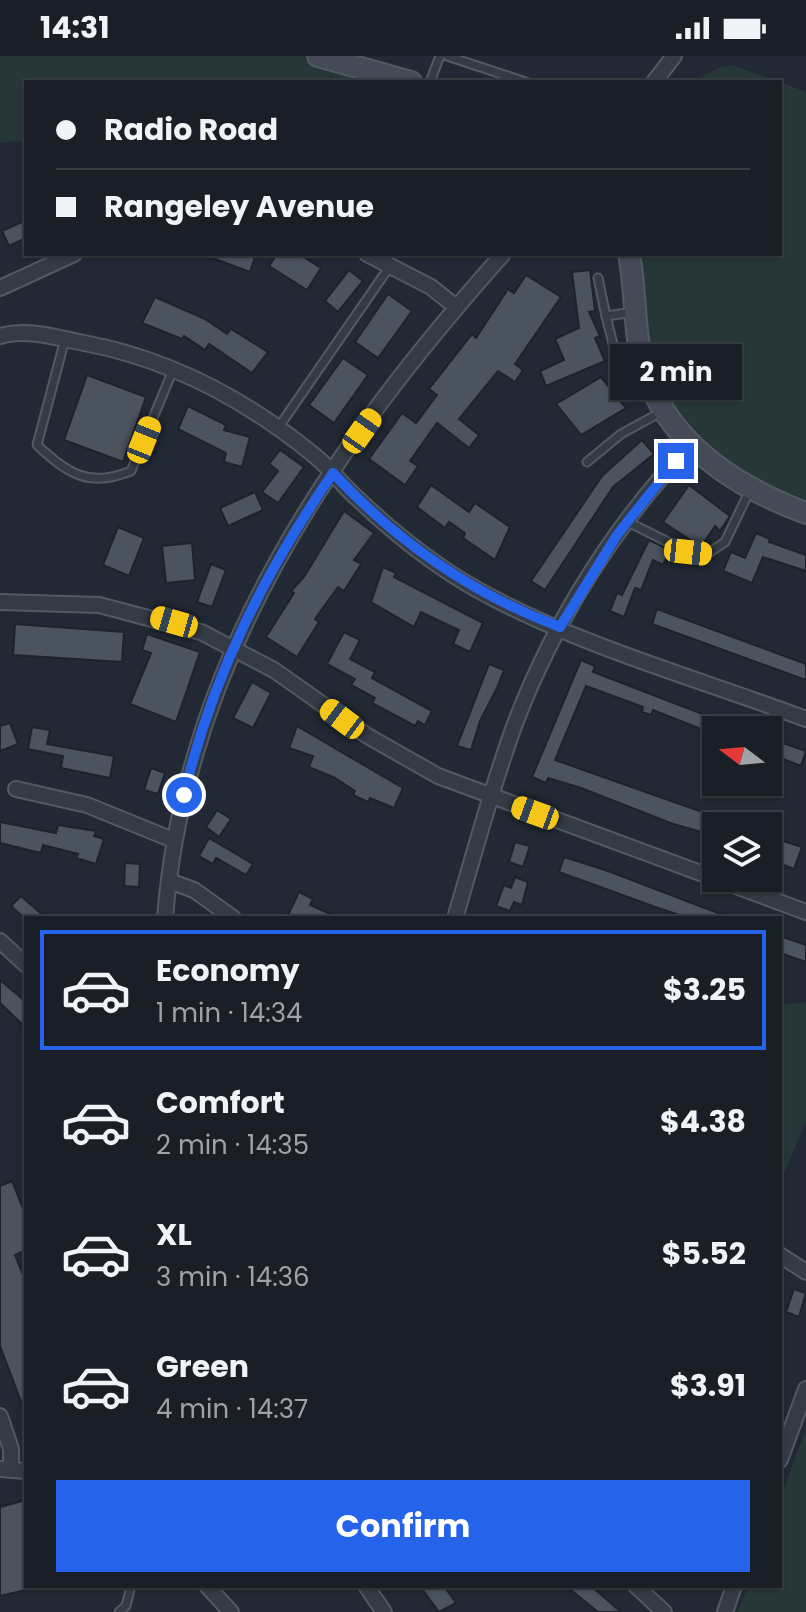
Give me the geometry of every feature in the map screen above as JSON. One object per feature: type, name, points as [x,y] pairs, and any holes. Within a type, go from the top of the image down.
[{"type":"main road","points":[[318,56],[404,80]]},
{"type":"main road","points":[[629,256],[643,360],[665,410],[690,446],[725,475],[750,490],[806,513]]},
{"type":"street","points":[[656,80],[674,56]]},
{"type":"street","points":[[0,288],[70,256]]},
{"type":"street","points":[[371,256],[431,287],[456,307]]},
{"type":"street","points":[[165,916],[173,840],[204,719],[232,647],[278,557],[333,473],[456,307],[501,256]]},
{"type":"street","points":[[0,336],[38,334],[65,339],[138,357],[173,370],[235,400],[278,428],[333,473],[419,552],[489,596],[560,627],[806,719]]},
{"type":"street","points":[[456,916],[517,721],[560,627],[626,521],[690,446]]},
{"type":"street","points":[[0,602],[78,602],[174,622],[232,647],[274,670],[406,760],[491,798],[806,912]]},
{"type":"street","points":[[16,789],[106,811],[173,840]]},
{"type":"street","points":[[169,881],[194,890],[230,916]]},
{"type":"street","points":[[0,941],[24,963]]},
{"type":"street","points":[[782,1256],[806,1272]]},
{"type":"street","points":[[782,1455],[806,1389]]},
{"type":"street","points":[[0,1416],[11,1449],[12,1470]]},
{"type":"street","points":[[209,1588],[231,1612]]},
{"type":"street","points":[[367,1588],[384,1612]]},
{"type":"street","points":[[638,1588],[664,1612]]},
{"type":"street","points":[[725,1612],[733,1588]]},
{"type":"lane","points":[[431,80],[440,56]]},
{"type":"lane","points":[[447,56],[520,80]]},
{"type":"lane","points":[[278,428],[390,266]]},
{"type":"lane","points":[[598,278],[617,360],[625,365],[643,360]]},
{"type":"lane","points":[[606,316],[636,311]]},
{"type":"lane","points":[[65,339],[37,445],[63,469],[81,476],[108,480],[131,471],[173,370]]},
{"type":"lane","points":[[587,462],[621,434],[665,410]]},
{"type":"lane","points":[[626,521],[688,552],[707,554],[725,542],[750,490]]},
{"type":"lane","points":[[124,1610],[130,1588]]},
{"type":"shaded area","points":[[0,56],[316,56],[402,80],[24,80],[24,140],[0,143]]},
{"type":"shaded area","points":[[731,65],[773,80],[697,80],[720,67]]},
{"type":"shaded area","points":[[782,83],[806,92],[806,499],[725,475],[657,398],[627,256],[782,256]]},
{"type":"shaded area","points":[[806,1003],[806,1122],[782,1178],[782,1004]]},
{"type":"shaded area","points":[[806,1429],[806,1612],[738,1612],[747,1588],[782,1588],[782,1494]]},
{"type":"building","points":[[24,221],[24,239],[9,246],[2,231]]},
{"type":"building","points":[[207,256],[255,256],[250,272]]},
{"type":"building","points":[[276,256],[302,256],[321,268],[307,290],[269,266]]},
{"type":"building","points":[[349,270],[363,281],[338,312],[325,301]]},
{"type":"building","points":[[590,270],[595,311],[589,312],[600,336],[595,338],[605,361],[546,386],[540,371],[564,360],[555,339],[579,328],[572,272]]},
{"type":"building","points":[[526,275],[561,297],[515,364],[523,370],[515,382],[498,371],[459,419],[479,435],[469,448],[437,423],[410,461],[418,466],[405,485],[369,459],[402,413],[416,423],[437,395],[429,389],[472,334],[476,338],[508,289],[514,293]]},
{"type":"building","points":[[388,294],[412,311],[378,358],[355,342]]},
{"type":"building","points":[[155,297],[205,319],[227,334],[231,329],[268,352],[252,373],[209,344],[205,350],[184,336],[182,339],[142,323]]},
{"type":"building","points":[[343,358],[368,375],[334,423],[309,405]]},
{"type":"building","points":[[87,375],[146,397],[123,462],[64,440]]},
{"type":"building","points":[[601,377],[626,408],[581,435],[556,404]]},
{"type":"building","points":[[188,406],[226,425],[224,430],[250,437],[242,467],[224,462],[226,453],[178,429]]},
{"type":"building","points":[[642,440],[654,454],[613,487],[545,590],[531,581],[602,476]]},
{"type":"building","points":[[280,450],[304,467],[278,503],[262,492],[278,471],[269,464]]},
{"type":"building","points":[[431,485],[469,512],[475,503],[510,527],[495,560],[463,538],[465,533],[449,522],[445,528],[417,507]]},
{"type":"building","points":[[689,485],[730,516],[720,531],[715,526],[701,547],[663,522]]},
{"type":"building","points":[[255,492],[263,510],[228,526],[220,508]]},
{"type":"building","points":[[344,511],[374,533],[354,560],[361,564],[344,591],[338,587],[315,619],[319,622],[297,657],[266,637],[294,593],[291,591],[304,577]]},
{"type":"building","points":[[118,527],[144,538],[129,576],[103,565]]},
{"type":"building","points":[[756,533],[770,539],[769,542],[806,555],[806,571],[763,557],[752,583],[723,571],[731,552],[745,558]]},
{"type":"building","points":[[649,540],[670,550],[663,565],[653,560],[641,590],[635,588],[624,617],[610,611],[617,593],[622,595]]},
{"type":"building","points":[[192,543],[195,580],[166,583],[162,546]]},
{"type":"building","points":[[211,564],[226,570],[212,607],[197,602]]},
{"type":"building","points":[[383,567],[396,573],[394,577],[483,623],[470,652],[453,644],[459,630],[421,612],[414,627],[371,602]]},
{"type":"building","points":[[657,609],[806,664],[806,680],[652,624]]},
{"type":"building","points":[[15,624],[124,632],[122,662],[13,655]]},
{"type":"building","points":[[344,632],[360,640],[350,659],[375,672],[372,678],[432,711],[425,725],[418,721],[415,726],[372,703],[375,698],[351,685],[355,679],[327,664]]},
{"type":"building","points":[[147,634],[200,652],[176,722],[130,704],[151,653],[142,650]]},
{"type":"building","points":[[581,660],[595,666],[593,672],[708,716],[702,716],[702,729],[653,710],[651,715],[642,712],[643,707],[586,686],[555,760],[702,812],[702,832],[581,788],[548,778],[546,783],[532,777]]},
{"type":"building","points":[[489,664],[504,670],[497,688],[480,721],[471,750],[457,746]]},
{"type":"building","points":[[252,682],[271,693],[253,728],[233,718]]},
{"type":"building","points":[[10,723],[18,744],[0,751],[0,726]]},
{"type":"building","points":[[297,726],[403,788],[394,808],[353,795],[355,791],[335,778],[309,767],[313,756],[289,748]]},
{"type":"building","points":[[32,727],[50,730],[47,744],[114,756],[110,778],[61,768],[63,756],[28,749]]},
{"type":"building","points":[[782,743],[806,751],[801,766],[782,759]]},
{"type":"building","points":[[151,768],[165,773],[158,794],[144,790]]},
{"type":"building","points":[[217,810],[231,819],[219,837],[206,827]]},
{"type":"building","points":[[0,822],[56,833],[58,825],[96,831],[94,836],[104,839],[96,864],[76,858],[78,854],[43,845],[41,853],[0,843]]},
{"type":"building","points":[[209,838],[253,864],[246,875],[216,858],[213,864],[199,856]]},
{"type":"building","points":[[782,841],[802,847],[794,869],[782,864]]},
{"type":"building","points":[[515,842],[530,846],[523,867],[509,862]]},
{"type":"building","points":[[564,857],[726,916],[683,916],[559,872]]},
{"type":"building","points":[[125,863],[140,864],[139,887],[124,886]]},
{"type":"building","points":[[515,877],[528,882],[522,905],[514,902],[510,911],[496,906],[504,885],[511,888]]},
{"type":"building","points":[[299,892],[313,899],[310,905],[335,916],[305,916],[288,915]]},
{"type":"building","points":[[21,896],[44,916],[24,918],[11,906]]},
{"type":"building","points":[[782,937],[806,945],[806,962],[782,954]]},
{"type":"building","points":[[0,980],[24,1000],[24,1026],[0,1003]]},
{"type":"building","points":[[12,1181],[24,1211],[24,1251],[15,1255],[24,1277],[24,1409],[0,1346],[0,1186]]},
{"type":"building","points":[[794,1289],[806,1293],[799,1317],[786,1312]]},
{"type":"building","points":[[24,1501],[26,1590],[0,1596],[0,1507]]},
{"type":"building","points":[[421,1588],[445,1588],[456,1603],[439,1612]]},
{"type":"building","points":[[568,1588],[593,1588],[621,1612],[598,1612]]},
{"type":"route","points":[[184,795],[204,719],[226,660],[278,557],[333,473],[390,529],[419,552],[489,596],[560,627],[617,535],[644,497],[676,461]]}]
